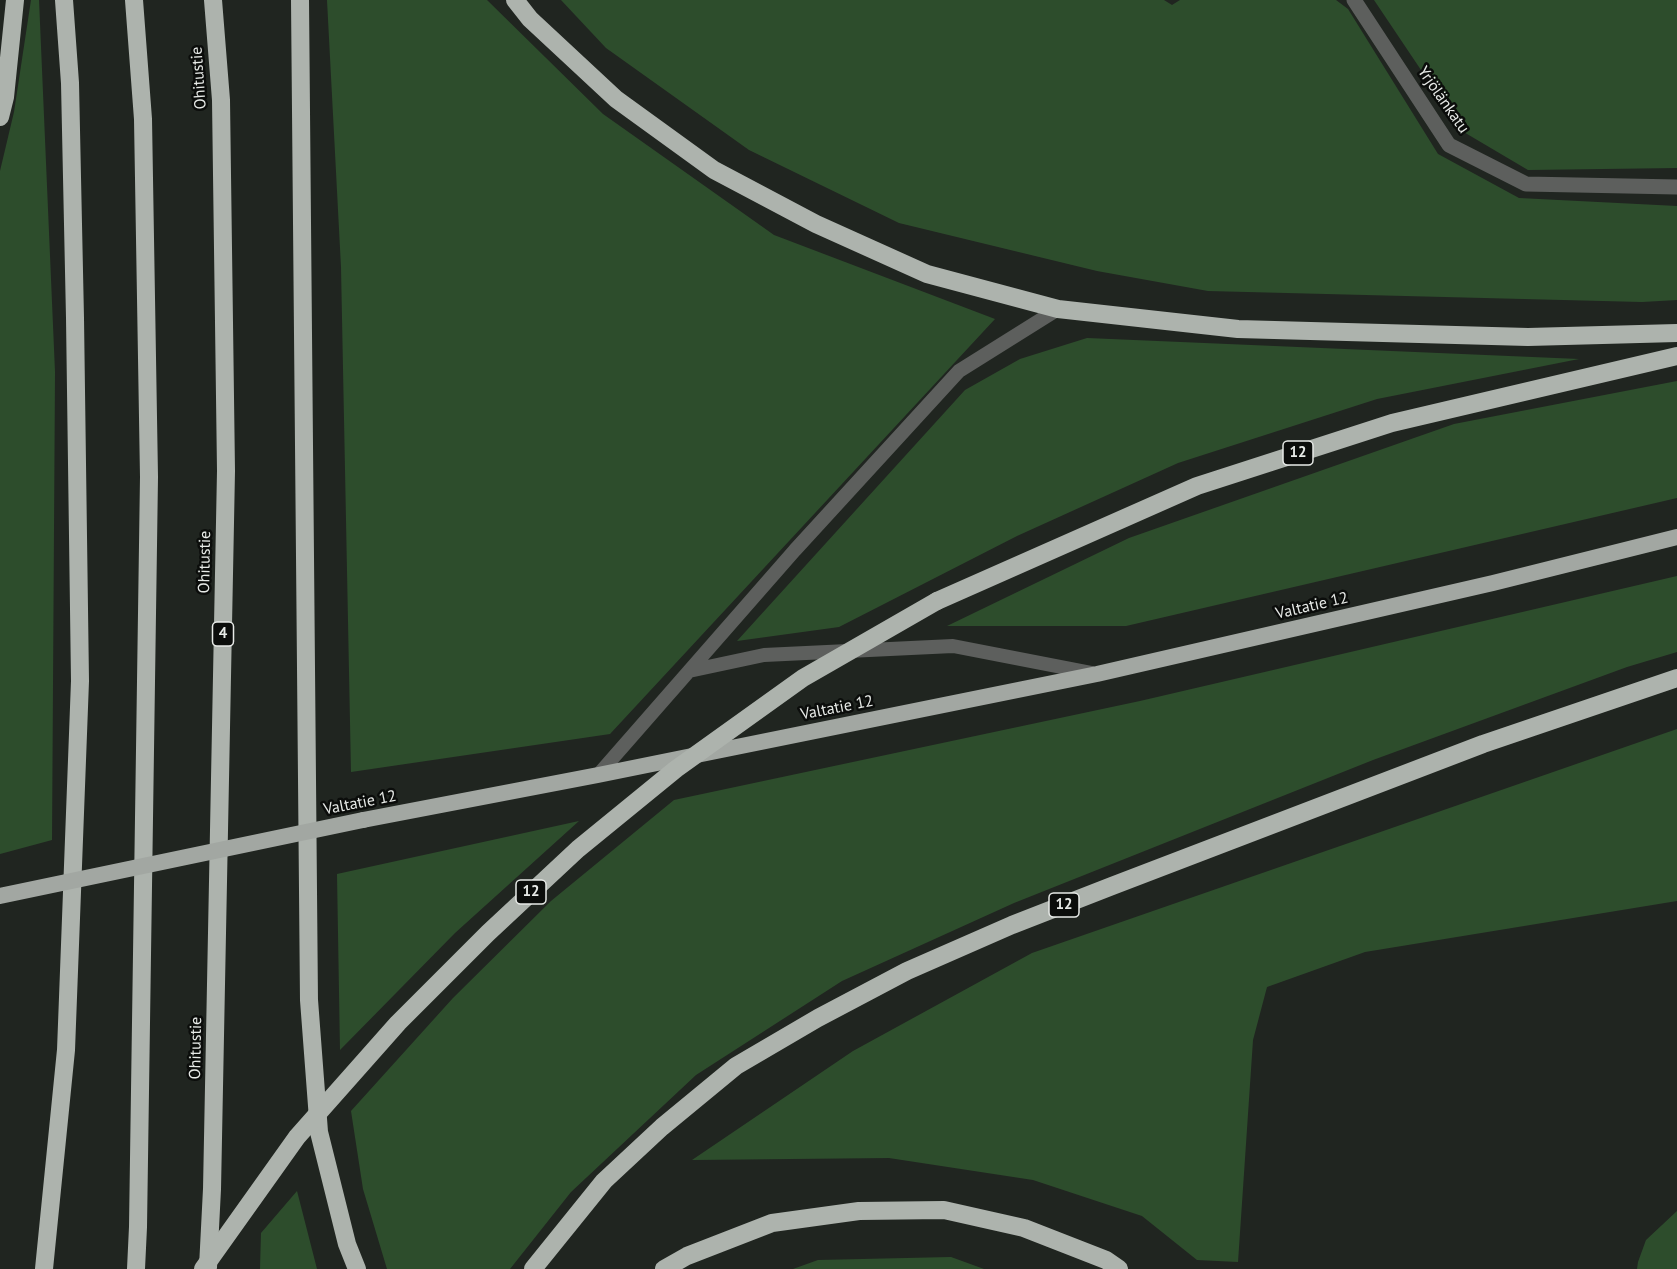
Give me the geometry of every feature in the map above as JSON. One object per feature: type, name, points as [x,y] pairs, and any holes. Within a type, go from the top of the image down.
[{"type":"highway","points":[[0,117],[5,97],[15,0]]},
{"type":"highway","points":[[44,1269],[66,1050],[80,681],[75,318],[69,83],[64,0]]},
{"type":"highway","points":[[134,0],[143,120],[149,477],[136,1269]]},
{"type":"highway","name":"Ohitustie","points":[[206,1269],[213,1177],[226,471],[221,100],[213,0]]},
{"type":"highway","points":[[300,0],[309,1000],[319,1132],[347,1244],[357,1269]]},
{"type":"highway","points":[[515,0],[530,19],[616,99],[714,170],[816,224],[927,274],[1058,309],[1238,329],[1528,337],[1677,333]]},
{"type":"highway","name":"12","points":[[206,1269],[297,1137],[398,1023],[488,933],[570,857],[676,769],[803,678],[937,601],[1208,482],[1392,423],[1677,356]]},
{"type":"highway","name":"Valtatie 12","points":[[0,896],[363,820],[1097,674],[1677,537]]},
{"type":"highway","name":"12","points":[[533,1269],[604,1181],[662,1127],[736,1066],[818,1018],[897,976],[1012,925],[1134,877],[1483,744],[1677,678]]},
{"type":"highway","points":[[664,1269],[687,1256],[772,1223],[859,1211],[944,1210],[1024,1228],[1106,1260],[1119,1269]]},
{"type":"street","name":"Yrjölänkatu","points":[[1354,0],[1449,145],[1526,184],[1677,186]]},
{"type":"lane","points":[[598,775],[795,550],[960,371],[1058,309]]},
{"type":"lane","points":[[689,671],[764,655],[953,646],[1097,674]]},
{"type":"green space","points":[[31,0],[39,0],[55,372],[52,840],[0,854],[0,171],[14,112]]},
{"type":"green space","points":[[327,0],[487,0],[603,114],[774,235],[995,319],[610,734],[351,772],[341,267]]},
{"type":"green space","points":[[561,0],[1164,0],[1172,5],[1180,0],[1336,0],[1348,9],[1438,154],[1519,198],[1677,206],[1677,300],[1642,302],[1208,291],[1097,271],[899,223],[749,150],[606,48]]},
{"type":"green space","points":[[1374,0],[1677,0],[1677,168],[1528,170],[1462,131]]},
{"type":"green space","points":[[1087,338],[1579,359],[1377,399],[1178,463],[1017,536],[839,627],[737,641],[965,390],[1020,359]]},
{"type":"green space","points":[[1677,381],[1677,498],[1126,626],[947,626],[1129,538],[1454,424]]},
{"type":"green space","points":[[1677,576],[1677,652],[1627,667],[1373,760],[1014,903],[842,981],[696,1075],[571,1192],[510,1269],[387,1269],[363,1189],[351,1111],[453,998],[551,901],[674,800],[1140,701]]},
{"type":"green space","points":[[1677,729],[1677,901],[1365,952],[1267,987],[1253,1040],[1238,1262],[1197,1260],[1142,1216],[1033,1180],[889,1158],[692,1160],[853,1051],[1032,953]]},
{"type":"green space","points":[[579,821],[455,933],[340,1050],[337,874]]},
{"type":"green space","points":[[297,1191],[317,1269],[260,1269],[261,1233]]},
{"type":"green space","points":[[1677,1211],[1677,1269],[1637,1269],[1646,1240]]},
{"type":"green space","points":[[951,1257],[984,1269],[793,1269],[818,1260]]}]
